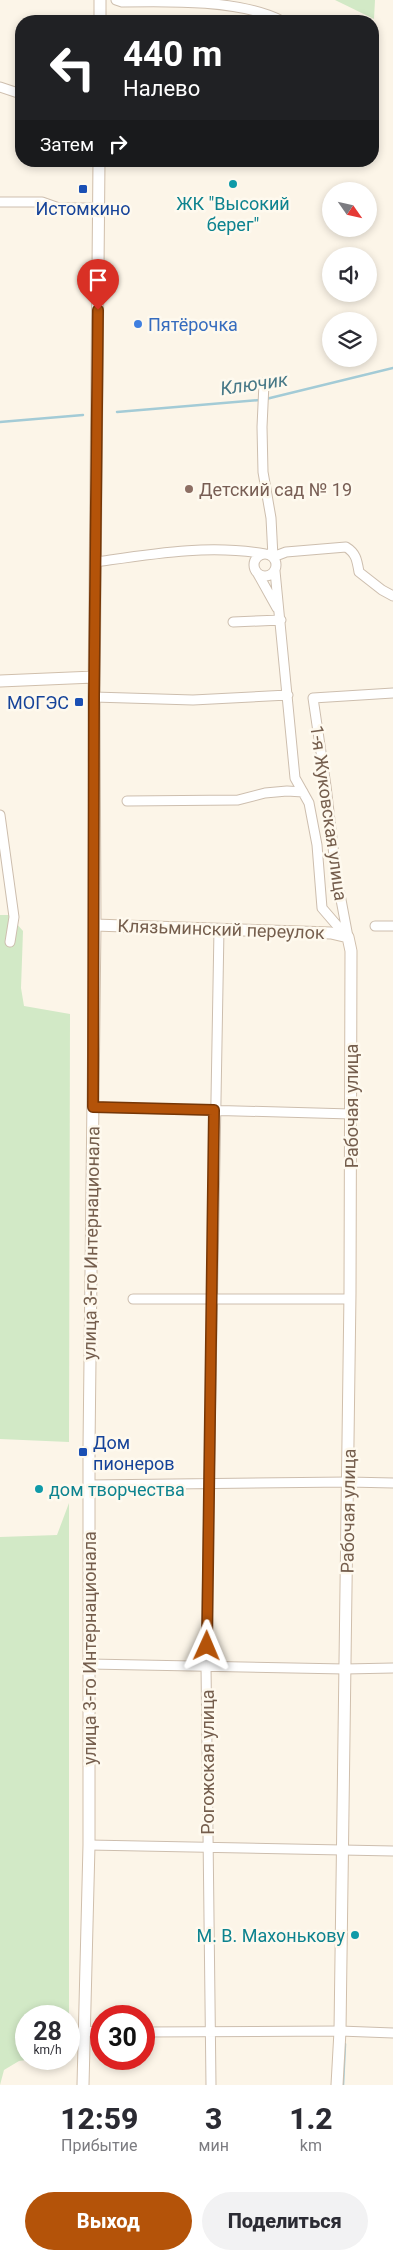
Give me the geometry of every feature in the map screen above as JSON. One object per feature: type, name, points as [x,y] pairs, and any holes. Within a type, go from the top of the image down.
[{"type":"main road","points":[[100,0],[100,15]]},
{"type":"main road","name":"улица 3-го Интернационала","points":[[84,2085],[90,1664],[89,1485],[95,925],[94,678],[99,167]]},
{"type":"main road","points":[[0,681],[94,678]]},
{"type":"main road","name":"Клязьминский переулок","points":[[95,925],[330,933],[348,937]]},
{"type":"main road","name":"Рабочая улица","points":[[337,2085],[340,2031],[350,1299],[351,951],[348,937]]},
{"type":"street","points":[[116,0],[122,2],[220,1],[259,9],[274,15]]},
{"type":"street","points":[[0,87],[15,92]]},
{"type":"street","points":[[0,202],[42,202],[58,208],[98,208]]},
{"type":"street","points":[[258,574],[269,576],[275,571],[276,564],[269,555],[271,518],[263,472],[262,427],[264,383]]},
{"type":"street","points":[[254,563],[258,556],[346,547],[352,551],[356,558],[359,572],[393,596]]},
{"type":"street","points":[[96,562],[185,551],[244,551],[269,555]]},
{"type":"street","points":[[233,622],[280,616],[254,563],[244,551]]},
{"type":"street","name":"1-я Жуковская улица","points":[[275,571],[295,778],[309,803],[317,845],[322,908],[348,937]]},
{"type":"street","name":"1-я Жуковская улица","points":[[348,937],[336,873],[313,698],[393,693]]},
{"type":"street","points":[[94,697],[193,700],[288,695]]},
{"type":"street","points":[[127,801],[238,800],[287,790],[303,792]]},
{"type":"street","points":[[0,815],[14,917],[10,942]]},
{"type":"street","points":[[375,926],[393,926]]},
{"type":"street","name":"Рогожская улица","points":[[211,2085],[206,1666],[214,1110],[219,929]]},
{"type":"street","points":[[93,1107],[351,1114]]},
{"type":"street","points":[[133,1299],[350,1299]]},
{"type":"street","points":[[89,1485],[393,1483]]},
{"type":"street","points":[[90,1664],[345,1669],[393,1668]]},
{"type":"street","points":[[88,1845],[393,1851]]},
{"type":"street","points":[[155,2032],[340,2031],[393,2033]]},
{"type":"street","points":[[85,2032],[90,2032]]},
{"type":"green space","points":[[335,0],[375,0],[374,15],[366,15]]},
{"type":"green space","points":[[0,915],[9,915],[23,931],[21,988],[24,1006],[70,1014],[69,1442],[0,1439]]},
{"type":"green space","points":[[69,1503],[69,2005],[15,2005],[15,2063],[4,2070],[0,2085],[0,1537],[57,1535]]},
{"type":"waterway","name":"Ключик","points":[[266,399],[393,368]]},
{"type":"waterway","name":"Ключик","points":[[117,412],[260,400]]},
{"type":"waterway","name":"Ключик","points":[[0,422],[83,415]]},
{"type":"waterway","points":[[343,2085],[345,2044]]},
{"type":"place","name":"ЖК \"Высокий берег\"","points":[[233,184]]},
{"type":"place","name":"Истомкино","points":[[83,189]]},
{"type":"place","name":"Пятёрочка","points":[[138,324]]},
{"type":"place","name":"Детский сад № 19","points":[[189,489]]},
{"type":"place","name":"МОГЭС","points":[[79,702]]},
{"type":"place","name":"Дом пионеров","points":[[83,1452]]},
{"type":"place","name":"дом творчества","points":[[39,1489]]},
{"type":"place","name":"М. В. Махонькову","points":[[355,1935]]},
{"type":"route","points":[[98,310],[94,697],[95,925],[93,1107],[214,1110],[207,1646]]}]
